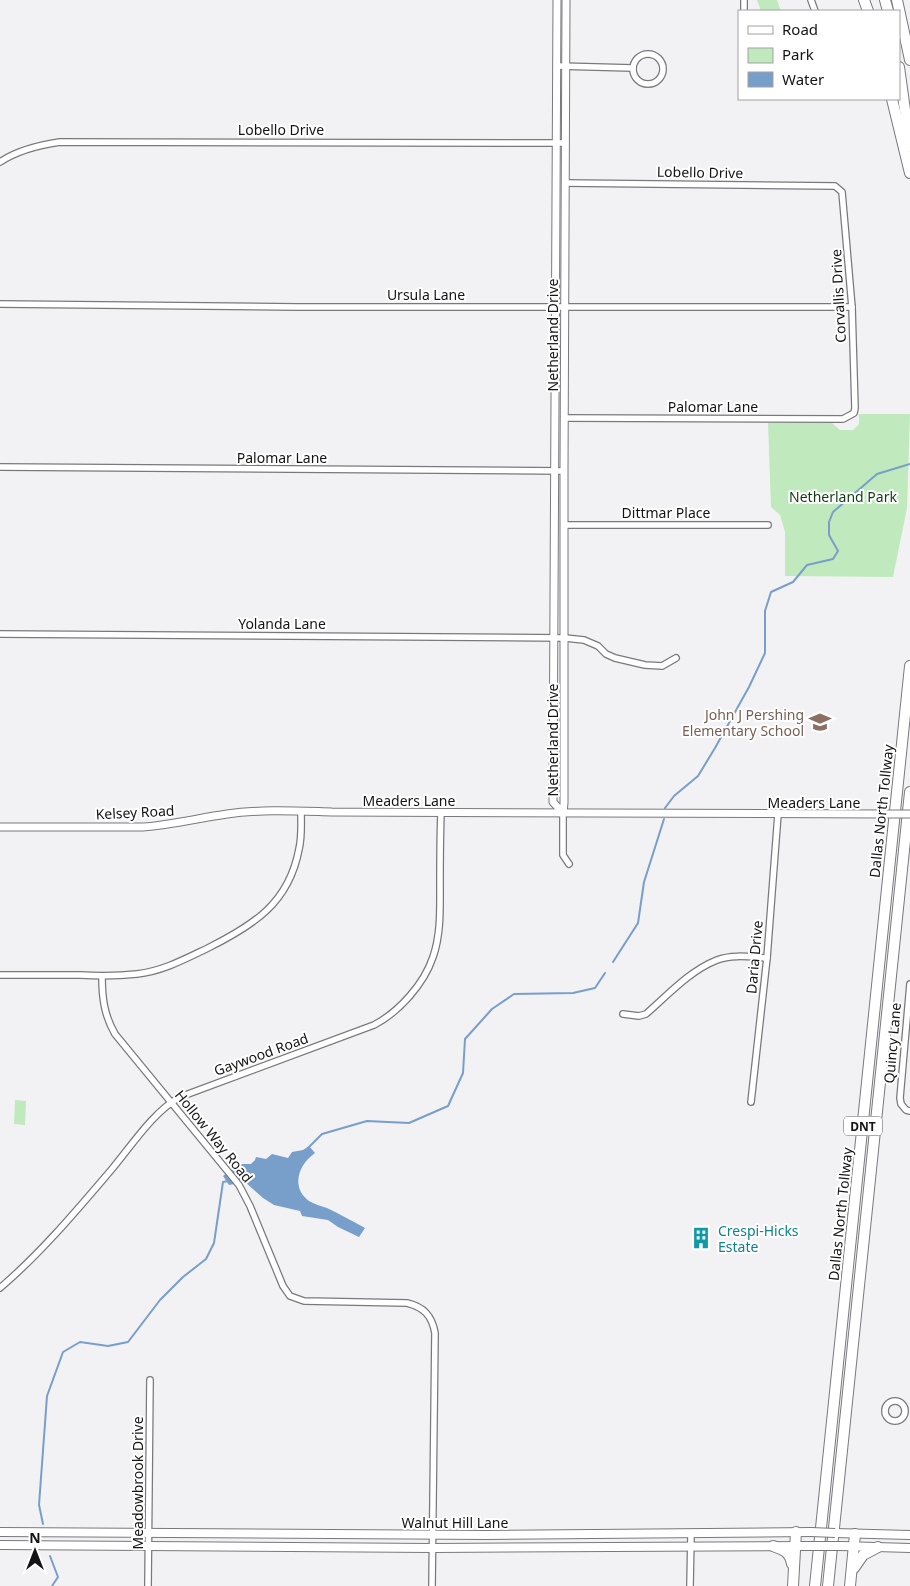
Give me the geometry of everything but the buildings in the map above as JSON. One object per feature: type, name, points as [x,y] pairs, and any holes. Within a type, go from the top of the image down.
[{"type":"highway","points":[[898,0],[910,60]]},
{"type":"highway","points":[[900,74],[910,146]]},
{"type":"highway","points":[[892,100],[910,173]]},
{"type":"highway","name":"Dallas North Tollway","points":[[815,1586],[910,666]]},
{"type":"highway","name":"Dallas North Tollway","points":[[828,1586],[910,792]]},
{"type":"highway","points":[[793,1586],[796,1532]]},
{"type":"highway","points":[[850,1586],[855,1534]]},
{"type":"highway","points":[[773,1546],[786,1551],[790,1556],[794,1571]]},
{"type":"highway","points":[[852,1573],[856,1563],[863,1555],[878,1547]]},
{"type":"main road","name":"Walnut Hill Lane","points":[[0,1532],[433,1535],[811,1532],[910,1535]]},
{"type":"main road","name":"Walnut Hill Lane","points":[[0,1545],[433,1548],[841,1546],[910,1548]]},
{"type":"street","name":"Netherland Drive","points":[[557,0],[553,802],[563,813]]},
{"type":"street","name":"Netherland Drive","points":[[563,813],[566,0]]},
{"type":"street","points":[[557,20],[566,20]]},
{"type":"street","points":[[647,54],[657,56],[663,66],[662,75],[657,82],[650,85],[640,82],[634,74],[633,68],[638,58],[647,54]]},
{"type":"street","points":[[557,66],[633,68]]},
{"type":"street","name":"Lobello Drive","points":[[0,162],[30,148],[60,142],[565,142]]},
{"type":"street","name":"Lobello Drive","points":[[565,183],[835,186]]},
{"type":"street","name":"Corvallis Drive","points":[[835,186],[842,192],[852,307],[855,408]]},
{"type":"street","points":[[556,225],[565,226]]},
{"type":"street","name":"Ursula Lane","points":[[0,304],[556,308],[852,307]]},
{"type":"street","points":[[555,390],[565,390]]},
{"type":"street","name":"Palomar Lane","points":[[564,418],[843,419],[854,414],[855,408]]},
{"type":"street","name":"Palomar Lane","points":[[0,467],[564,471]]},
{"type":"street","name":"Dittmar Place","points":[[564,525],[768,525]]},
{"type":"street","name":"Yolanda Lane","points":[[0,634],[565,638],[584,640],[598,646],[606,654],[615,658],[645,665],[662,666],[676,658]]},
{"type":"street","name":"Kelsey Road","points":[[0,827],[143,827],[228,814],[270,810],[301,811]]},
{"type":"street","points":[[0,975],[102,976],[138,974],[168,967],[229,938],[261,917],[280,895],[294,870],[300,848],[301,811]]},
{"type":"street","name":"Meaders Lane","points":[[301,811],[910,814]]},
{"type":"street","name":"Gaywood Road","points":[[0,1288],[67,1222],[170,1102],[374,1025],[391,1015],[405,1001],[433,958],[437,942],[440,922],[441,812]]},
{"type":"street","points":[[563,813],[563,855],[569,864]]},
{"type":"street","name":"Daria Drive","points":[[751,1102],[767,958],[778,814]]},
{"type":"street","points":[[623,1014],[639,1016],[646,1014],[695,972],[717,960],[740,957],[767,958]]},
{"type":"street","name":"Hollow Way Road","points":[[102,976],[103,1001],[110,1026],[121,1043],[239,1185],[250,1206],[283,1286],[290,1296],[294,1299],[304,1300],[407,1303],[423,1309],[430,1316],[435,1333],[432,1586]]},
{"type":"street","name":"Quincy Lane","points":[[910,984],[900,1098],[901,1104],[906,1110],[910,1111]]},
{"type":"street","name":"Meadowbrook Drive","points":[[148,1586],[150,1380]]},
{"type":"street","points":[[690,1586],[691,1534]]},
{"type":"green space","points":[[757,0],[777,0],[781,10],[761,10]]},
{"type":"green space","name":"Netherland Park","points":[[859,414],[910,414],[907,508],[893,577],[785,576],[785,532],[780,515],[771,507],[768,423],[832,423],[840,430],[853,430],[859,424]]},
{"type":"green space","points":[[15,1100],[26,1101],[25,1125],[14,1124]]},
{"type":"water","points":[[309,1146],[315,1153],[305,1163],[299,1176],[298,1183],[303,1195],[309,1201],[332,1210],[365,1228],[359,1237],[328,1220],[302,1216],[300,1211],[274,1205],[245,1182],[229,1185],[223,1176],[238,1164],[251,1164],[256,1157],[266,1159],[272,1154],[288,1158],[292,1152],[303,1150]]},
{"type":"waterway","points":[[665,808],[674,796],[698,776],[749,687],[765,653],[765,611],[771,592],[793,582],[807,565],[833,559],[838,551],[829,535],[829,522],[833,512],[877,474],[910,464]]},
{"type":"waterway","points":[[613,962],[638,923],[644,882],[664,819]]},
{"type":"waterway","points":[[309,1147],[322,1134],[367,1121],[409,1123],[448,1106],[463,1073],[465,1039],[492,1009],[514,994],[573,993],[595,988],[605,973]]},
{"type":"waterway","points":[[43,1524],[39,1505],[47,1396],[63,1352],[80,1342],[108,1346],[128,1342],[160,1300],[183,1277],[206,1259],[214,1243],[223,1182],[228,1181]]},
{"type":"waterway","points":[[50,1556],[58,1577],[52,1586]]},
{"type":"place","name":"John J Pershing Elementary School","points":[[820,722]]},
{"type":"place","name":"Crespi-Hicks Estate","points":[[701,1238]]}]
